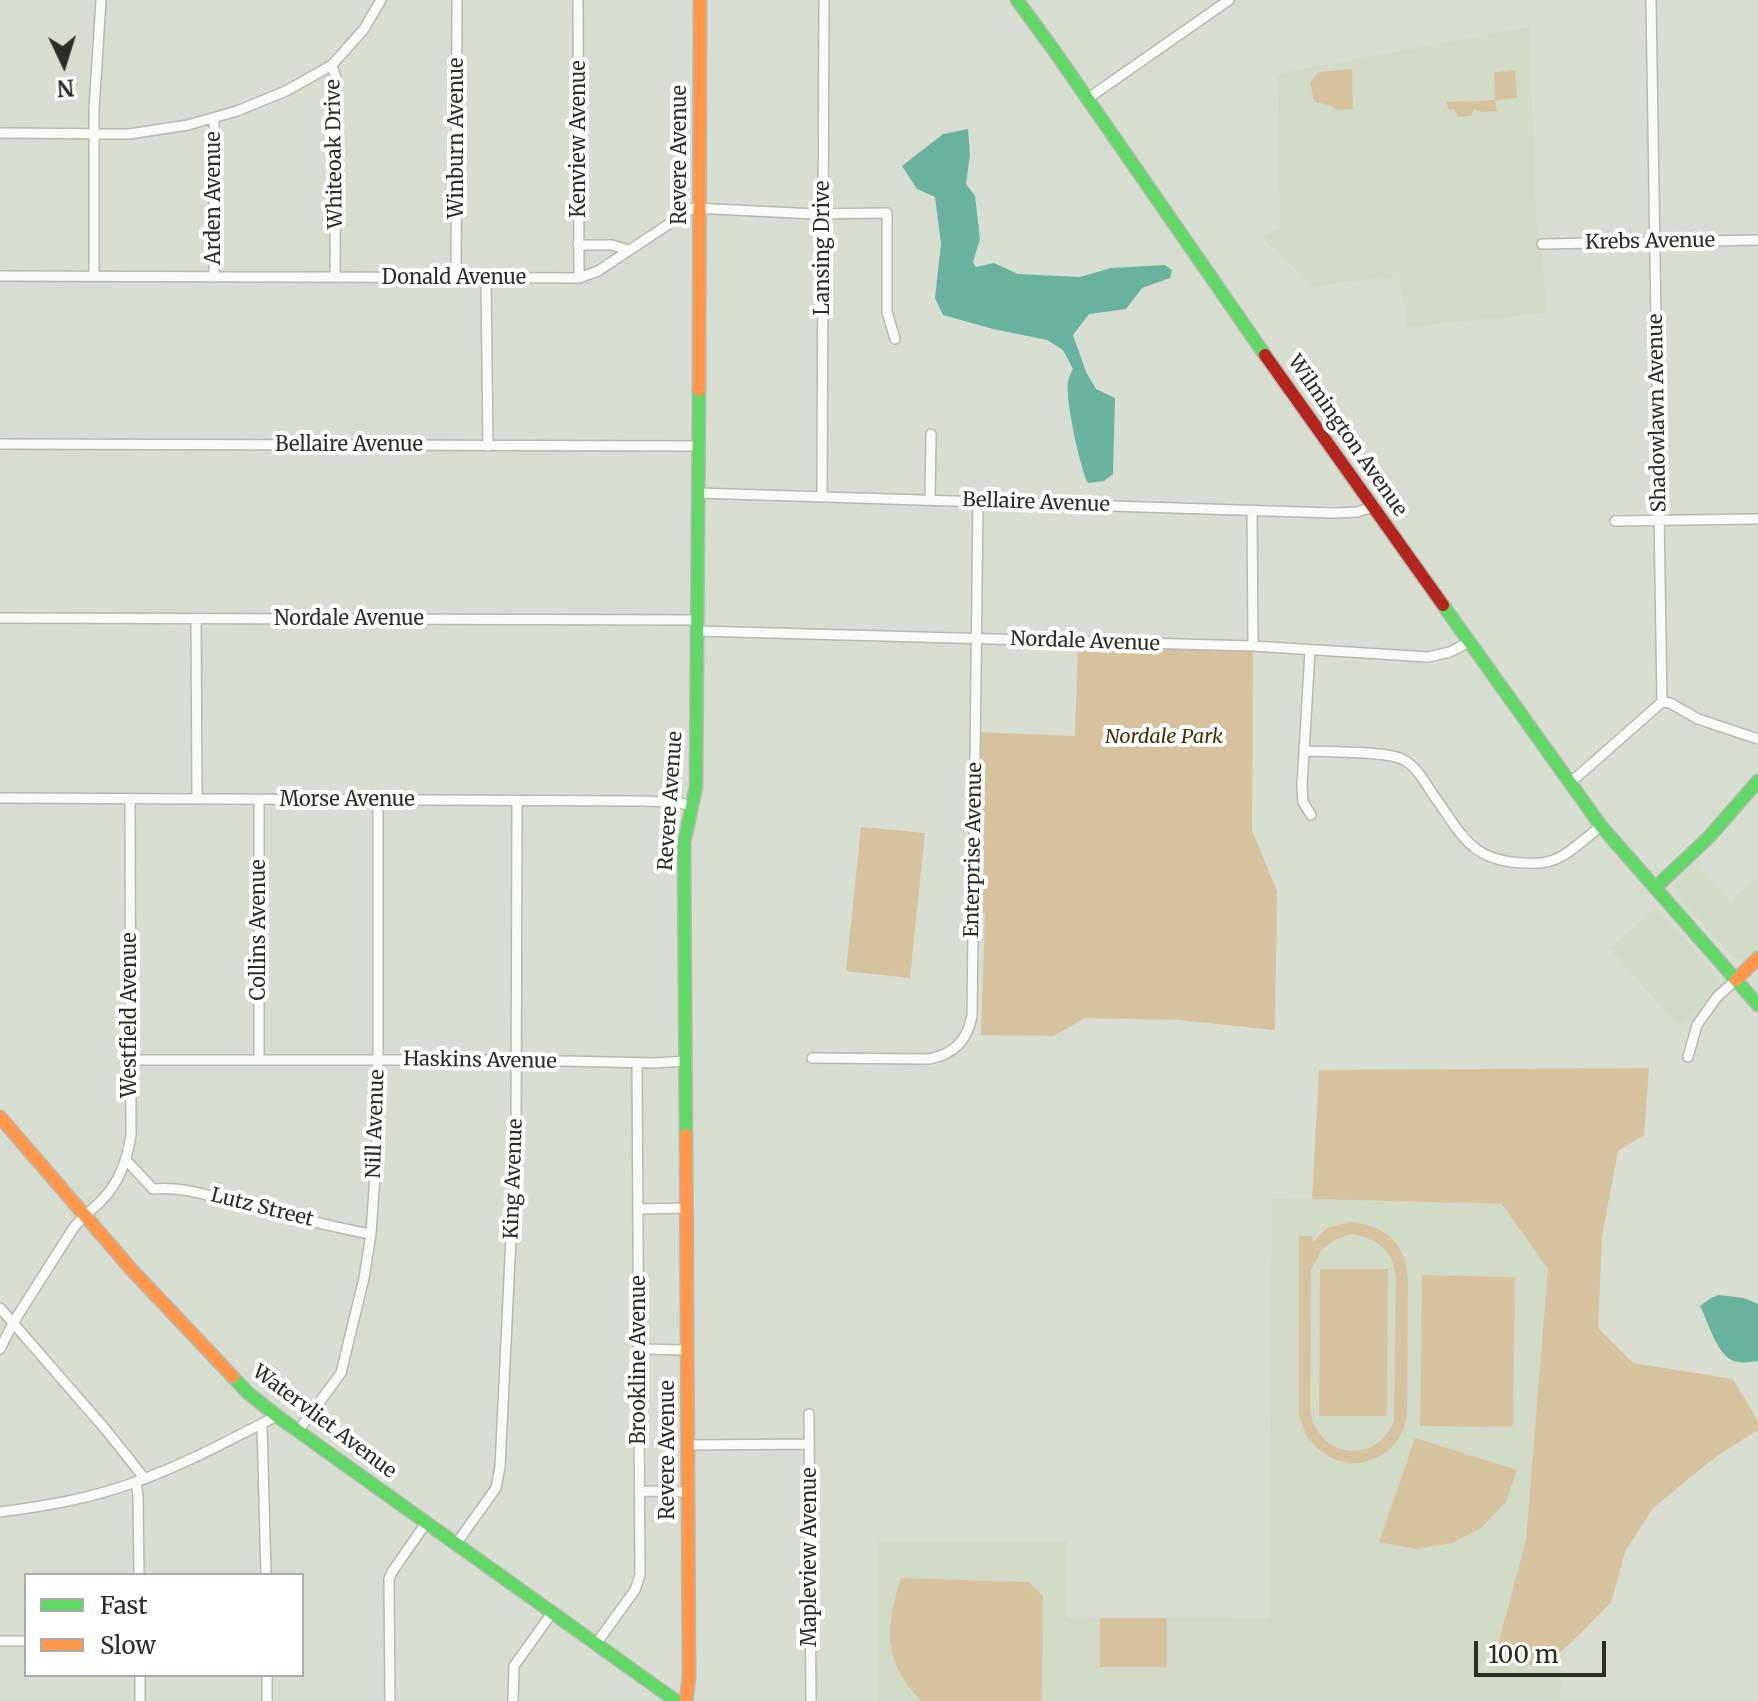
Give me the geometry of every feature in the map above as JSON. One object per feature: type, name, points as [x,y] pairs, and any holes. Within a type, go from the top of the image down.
[{"type":"street","points":[[94,276],[95,82],[101,0]]},
{"type":"street","name":"Whiteoak Drive","points":[[335,277],[336,78],[332,65],[364,29],[381,0]]},
{"type":"street","name":"Winburn Avenue","points":[[456,277],[457,0]]},
{"type":"street","name":"Kenview Avenue","points":[[578,0],[579,278]]},
{"type":"street","name":"Revere Avenue","points":[[686,1701],[689,1677],[684,843],[696,787],[700,0]]},
{"type":"street","name":"Lansing Drive","points":[[822,497],[824,0]]},
{"type":"street","name":"Wilmington Avenue","points":[[1017,0],[1601,826],[1758,1005]]},
{"type":"street","points":[[1087,99],[1229,0]]},
{"type":"street","name":"Shadowlawn Avenue","points":[[1651,0],[1662,702]]},
{"type":"street","points":[[0,133],[129,134],[158,131],[214,119],[277,95],[332,65]]},
{"type":"street","name":"Arden Avenue","points":[[214,119],[214,276]]},
{"type":"street","name":"Donald Avenue","points":[[0,276],[579,278],[598,271],[693,208],[700,208]]},
{"type":"street","points":[[700,208],[823,214],[887,213],[887,312],[895,339]]},
{"type":"street","name":"Krebs Avenue","points":[[1542,244],[1758,240]]},
{"type":"street","points":[[578,245],[612,245],[628,250]]},
{"type":"street","points":[[486,279],[488,446]]},
{"type":"street","points":[[930,500],[931,434]]},
{"type":"street","name":"Bellaire Avenue","points":[[0,444],[698,446]]},
{"type":"street","name":"Bellaire Avenue","points":[[698,493],[1252,510],[1357,512],[1373,507]]},
{"type":"street","name":"Enterprise Avenue","points":[[812,1058],[929,1059],[941,1056],[960,1043],[970,1025],[978,502]]},
{"type":"street","points":[[1252,510],[1253,646]]},
{"type":"street","points":[[1615,521],[1758,519]]},
{"type":"street","name":"Nordale Avenue","points":[[0,618],[697,625],[976,639],[1253,646],[1428,657],[1450,652],[1469,642]]},
{"type":"street","points":[[196,619],[197,799]]},
{"type":"street","points":[[1310,651],[1303,802],[1311,815]]},
{"type":"street","points":[[1569,782],[1662,702],[1670,703],[1698,719],[1758,739]]},
{"type":"street","points":[[1305,751],[1373,754],[1403,759],[1416,770],[1467,842],[1485,856],[1499,861],[1550,862],[1601,826]]},
{"type":"street","points":[[1655,888],[1725,822],[1758,781]]},
{"type":"street","name":"Morse Avenue","points":[[0,798],[642,801],[693,806]]},
{"type":"street","name":"Westfield Avenue","points":[[0,1349],[54,1257],[84,1214],[114,1185],[126,1160],[131,1135],[130,799]]},
{"type":"street","name":"Collins Avenue","points":[[259,800],[259,1060]]},
{"type":"street","name":"Nill Avenue","points":[[298,1431],[342,1370],[371,1234],[378,1130],[378,800]]},
{"type":"street","name":"King Avenue","points":[[456,1544],[498,1481],[516,1133],[517,801]]},
{"type":"street","points":[[1688,1057],[1697,1025],[1717,997],[1758,958]]},
{"type":"street","name":"Haskins Avenue","points":[[130,1060],[686,1061]]},
{"type":"street","name":"Brookline Avenue","points":[[596,1644],[639,1583],[640,1575],[637,1063]]},
{"type":"street","name":"Watervliet Avenue","points":[[0,1117],[131,1269],[248,1393],[676,1701]]},
{"type":"street","name":"Lutz Street","points":[[126,1160],[153,1189],[194,1190],[284,1215],[371,1234]]},
{"type":"street","points":[[638,1209],[687,1208]]},
{"type":"street","points":[[0,1308],[106,1430],[140,1480],[139,1573]]},
{"type":"street","points":[[639,1349],[687,1350]]},
{"type":"street","name":"Mapleview Avenue","points":[[809,1414],[811,1701]]},
{"type":"street","points":[[0,1512],[67,1501],[140,1480],[205,1453],[277,1416]]},
{"type":"street","points":[[262,1424],[266,1573]]},
{"type":"street","points":[[688,1445],[809,1444]]},
{"type":"street","points":[[640,1491],[688,1492]]},
{"type":"street","points":[[390,1701],[389,1579],[426,1523]]},
{"type":"street","points":[[513,1701],[514,1666],[552,1613]]},
{"type":"street","points":[[0,1641],[24,1641]]},
{"type":"street","points":[[140,1677],[140,1701]]},
{"type":"street","points":[[267,1677],[267,1701]]},
{"type":"shaded area","points":[[1529,27],[1537,237],[1542,244],[1546,313],[1408,327],[1399,276],[1312,286],[1262,237],[1280,228],[1278,74]]},
{"type":"shaded area","points":[[1693,864],[1731,901],[1753,881],[1758,886],[1758,950],[1745,960],[1733,958],[1678,897],[1675,890],[1677,879]]},
{"type":"shaded area","points":[[1656,907],[1721,984],[1719,990],[1679,1026],[1609,949]]},
{"type":"shaded area","points":[[1272,1198],[1577,1208],[1560,1701],[877,1701],[877,1541],[1066,1541],[1066,1618],[1269,1619]]},
{"type":"green space","points":[[1352,69],[1353,109],[1336,110],[1314,102],[1310,83],[1318,72]]},
{"type":"green space","points":[[1515,70],[1517,98],[1495,100],[1494,72]]},
{"type":"green space","points":[[1495,100],[1497,111],[1474,109],[1471,116],[1459,117],[1454,109],[1448,110],[1447,102]]},
{"type":"green space","name":"Nordale Park","points":[[1078,642],[1253,646],[1252,830],[1277,891],[1275,1030],[1179,1020],[1085,1018],[1054,1036],[981,1035],[985,913],[973,912],[975,732],[1075,736]]},
{"type":"green space","points":[[861,827],[925,833],[910,978],[846,971]]},
{"type":"green space","points":[[1649,1068],[1644,1135],[1618,1151],[1602,1237],[1598,1328],[1633,1363],[1733,1379],[1758,1421],[1758,1430],[1717,1456],[1653,1508],[1626,1550],[1611,1602],[1572,1642],[1543,1666],[1494,1660],[1526,1540],[1548,1269],[1502,1204],[1312,1199],[1319,1070]]},
{"type":"green space","points":[[1351,1222],[1385,1233],[1399,1247],[1408,1281],[1407,1417],[1399,1438],[1386,1452],[1370,1460],[1353,1463],[1336,1459],[1320,1450],[1307,1435],[1299,1415],[1299,1236],[1312,1236],[1313,1242],[1327,1228]],"holes":[[[1352,1234],[1376,1242],[1387,1253],[1394,1267],[1394,1421],[1385,1436],[1374,1445],[1348,1451],[1323,1438],[1310,1409],[1311,1271],[1322,1249],[1336,1239]]]},
{"type":"green space","points":[[1320,1269],[1388,1269],[1387,1416],[1319,1416]]},
{"type":"green space","points":[[1422,1275],[1515,1277],[1513,1427],[1420,1426]]},
{"type":"green space","points":[[1415,1438],[1517,1470],[1506,1502],[1480,1529],[1452,1543],[1416,1549],[1379,1542]]},
{"type":"green space","points":[[901,1578],[1029,1582],[1043,1596],[1042,1701],[921,1701],[900,1672],[891,1643],[892,1612]]},
{"type":"green space","points":[[1100,1618],[1167,1618],[1167,1667],[1100,1667]]},
{"type":"water","points":[[968,129],[970,154],[966,184],[975,196],[980,239],[973,262],[976,267],[994,263],[1018,274],[1080,277],[1111,268],[1165,265],[1172,270],[1170,278],[1142,288],[1126,309],[1089,314],[1073,335],[1086,372],[1096,389],[1115,398],[1113,474],[1104,481],[1088,483],[1085,475],[1069,402],[1068,381],[1073,369],[1063,350],[1047,340],[943,315],[935,298],[941,244],[935,197],[917,189],[902,166],[943,134]]},
{"type":"water","points":[[1719,1295],[1744,1298],[1758,1304],[1758,1361],[1732,1360],[1721,1351],[1700,1306]]},
{"type":"traffic: fast","points":[[1017,0],[1265,355]]},
{"type":"traffic: fast","points":[[686,1135],[684,843],[696,787],[699,390]]},
{"type":"traffic: fast","points":[[1443,605],[1601,826],[1758,1005]]},
{"type":"traffic: fast","points":[[1655,888],[1709,837],[1758,781]]},
{"type":"traffic: fast","points":[[233,1377],[277,1416],[676,1701]]},
{"type":"traffic: slow","points":[[699,390],[700,0]]},
{"type":"traffic: slow","points":[[1736,980],[1758,958]]},
{"type":"traffic: slow","points":[[0,1117],[131,1269],[233,1377]]},
{"type":"traffic: slow","points":[[686,1135],[689,1677],[686,1701]]},
{"type":"traffic: jam","points":[[1265,355],[1443,605]]}]
